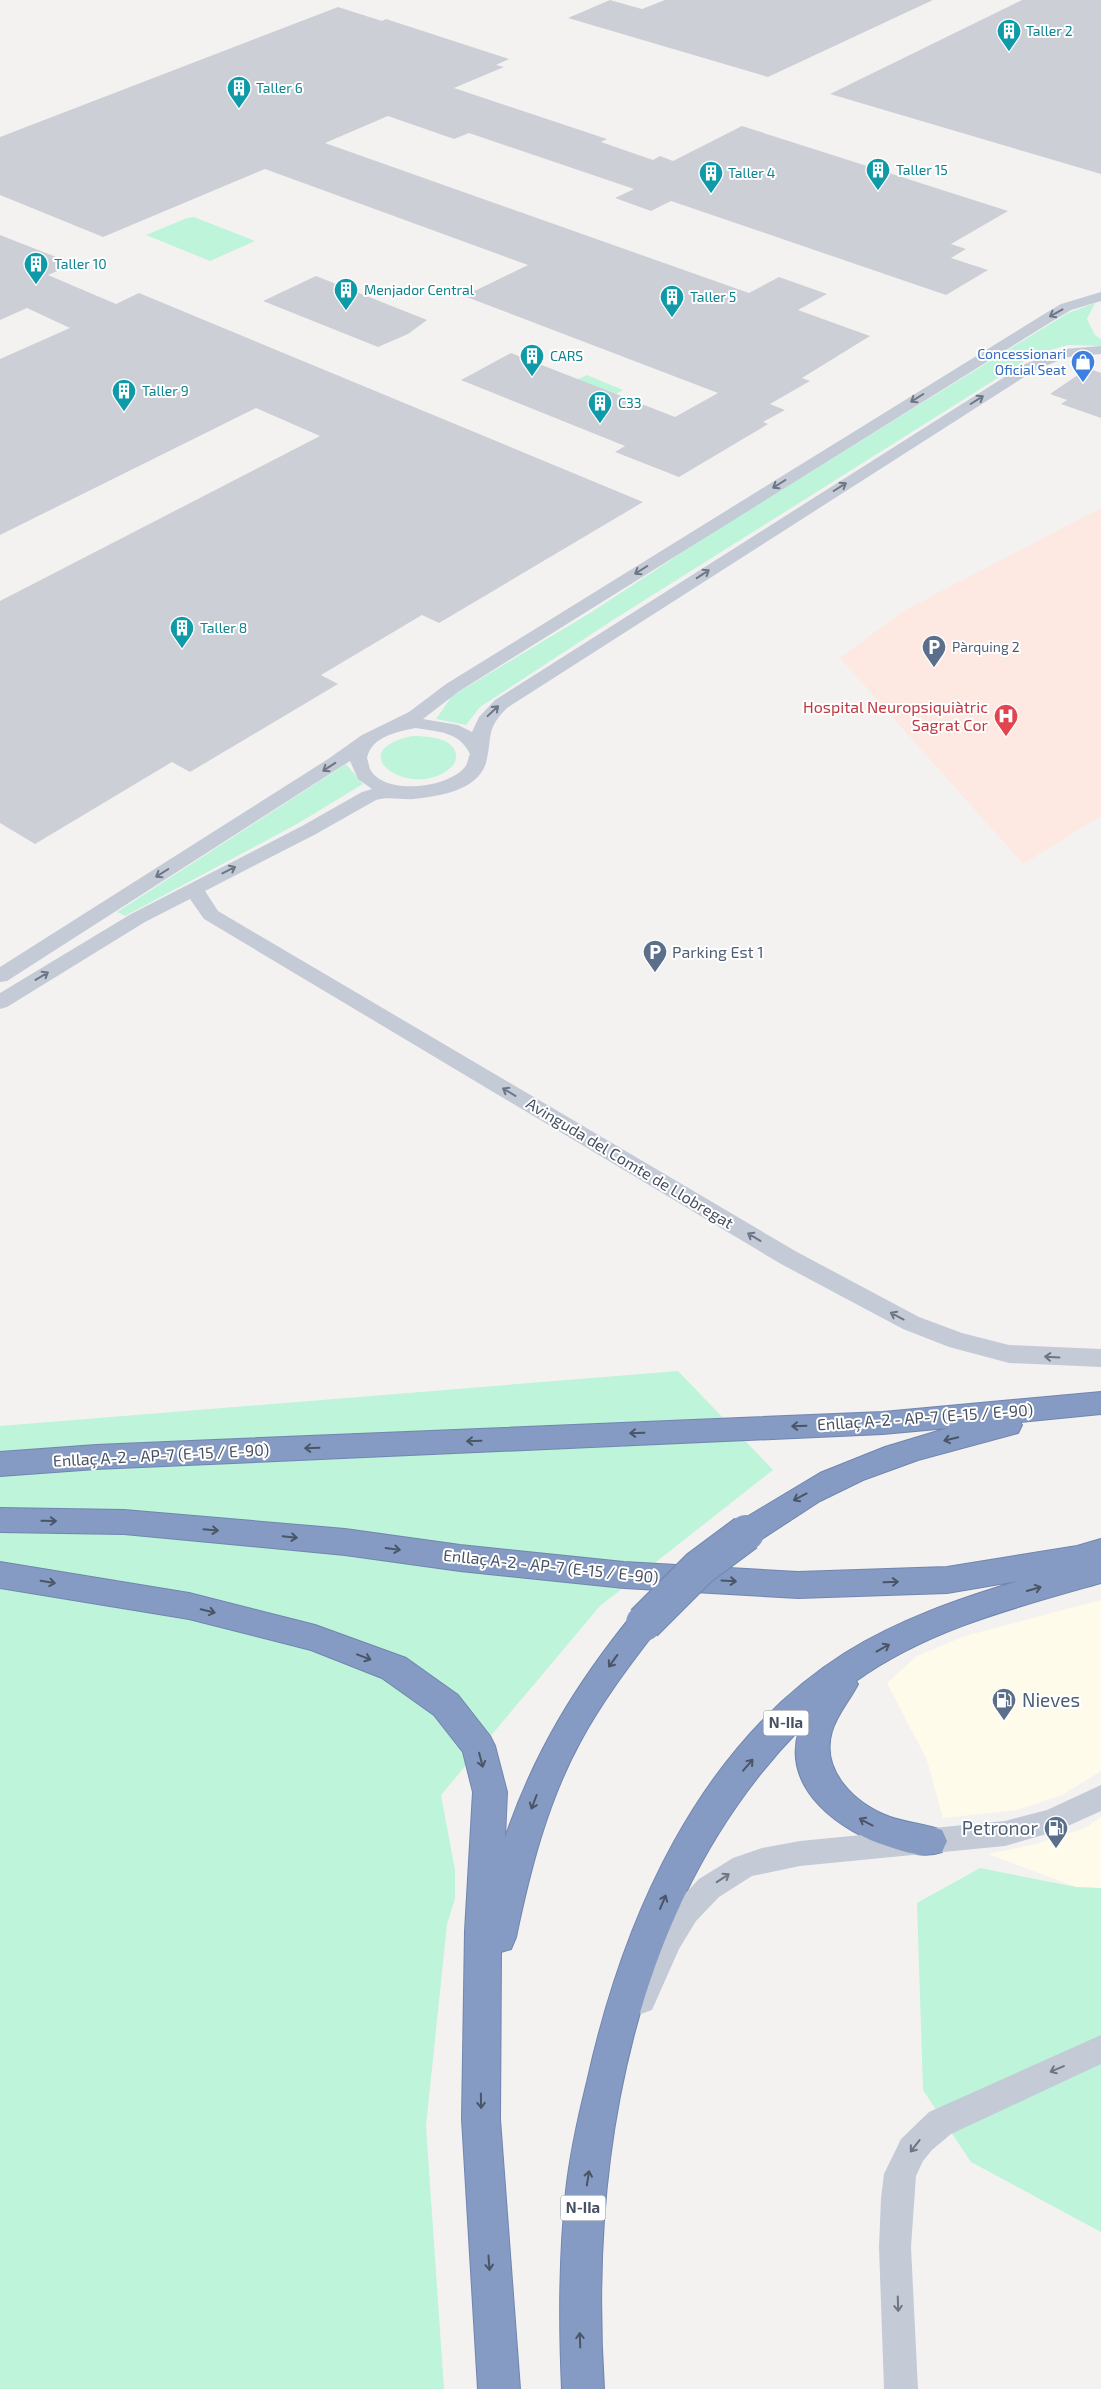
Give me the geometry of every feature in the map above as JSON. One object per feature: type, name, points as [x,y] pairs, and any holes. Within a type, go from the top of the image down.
[{"type":"highway","name":"Enllaç A-2 - AP-7 (E-15 / E-90)","points":[[0,1464],[96,1457],[883,1423],[1101,1403]]},
{"type":"highway","points":[[481,2052],[506,1893],[519,1842],[551,1762],[570,1728],[594,1687],[644,1623],[699,1568],[746,1532],[794,1501],[833,1480],[881,1460],[931,1444],[1101,1403]]},
{"type":"highway","name":"Enllaç A-2 - AP-7 (E-15 / E-90)","points":[[0,1520],[124,1522],[335,1541],[460,1558],[624,1575],[798,1585],[947,1580],[1077,1559],[1101,1552]]},
{"type":"highway","name":"N-IIa","points":[[583,2389],[580,2302],[584,2203],[596,2122],[617,2030],[634,1971],[662,1901],[713,1809],[782,1726],[824,1688],[854,1665],[882,1648],[940,1621],[1021,1593],[1101,1570]]},
{"type":"highway","points":[[0,1575],[189,1606],[315,1638],[394,1668],[446,1705],[478,1746],[490,1792],[481,2052],[481,2119],[487,2232],[499,2389]]},
{"type":"highway","points":[[854,1665],[825,1709],[816,1728],[812,1746],[814,1764],[821,1780],[831,1795],[862,1820],[898,1835],[930,1841]]},
{"type":"street","points":[[397,726],[416,716],[468,678],[1046,319],[1066,307],[1101,296]]},
{"type":"street","points":[[0,1002],[138,918],[309,830],[369,796],[382,792],[414,793],[435,791],[469,777],[478,766],[480,730],[484,719],[501,704],[1030,367],[1056,354],[1090,349],[1101,350]]},
{"type":"street","points":[[0,976],[335,764],[381,731],[416,723],[452,728],[466,735],[476,744],[480,754]]},
{"type":"street","points":[[368,739],[360,750],[358,762],[363,774],[375,784],[393,790],[414,793]]},
{"type":"street","name":"Avinguda del Comte de Llobregat","points":[[194,888],[204,907],[225,923],[790,1258],[911,1323],[957,1341],[1009,1354],[1101,1358]]},
{"type":"street","points":[[617,2030],[637,2008],[673,1930],[693,1903],[721,1878],[738,1868],[780,1856],[812,1851],[858,1849],[1026,1829],[1070,1814],[1101,1797]]},
{"type":"street","points":[[901,2389],[895,2221],[900,2174],[912,2150],[940,2123],[1101,2049]]},
{"type":"shaded area","name":"Hospital Neuropsiquiàtric Sagrat Cor","points":[[1101,508],[1101,816],[1023,864],[840,658],[903,611]]},
{"type":"shaded area","name":"Nieves","points":[[1101,1600],[1101,1771],[1062,1795],[1017,1810],[943,1818],[927,1760],[887,1683],[917,1656],[965,1636]]},
{"type":"shaded area","name":"Petronor","points":[[1101,1817],[1101,1888],[1076,1887],[988,1854],[1036,1844],[1085,1828]]},
{"type":"green space","points":[[194,217],[255,241],[210,261],[146,235],[187,218]]},
{"type":"green space","points":[[1095,303],[1087,319],[1095,335],[1101,339],[1101,346],[1068,345],[1036,354],[613,620],[480,707],[466,725],[436,719],[452,696],[590,613],[721,527],[1068,313]]},
{"type":"green space","points":[[587,375],[623,390],[616,394],[576,380]]},
{"type":"green space","points":[[412,736],[432,737],[451,745],[455,750],[456,759],[454,764],[445,772],[430,778],[414,779],[399,776],[388,769],[381,761],[382,751],[392,743]]},
{"type":"green space","points":[[346,764],[363,784],[297,824],[125,916],[117,912]]},
{"type":"green space","points":[[678,1371],[773,1470],[600,1606],[441,1795],[455,1870],[455,1899],[447,1924],[426,2126],[444,2389],[0,2389],[0,1426]]},
{"type":"green space","points":[[980,1868],[1076,1887],[1101,1888],[1101,2232],[971,2162],[923,2090],[917,1903]]},
{"type":"building","points":[[610,0],[642,9],[665,0],[933,0],[768,77],[568,18]]},
{"type":"building","name":"Taller 2","points":[[1022,0],[1101,0],[1101,174],[830,94]]},
{"type":"building","points":[[338,7],[382,21],[386,19],[509,59],[496,65],[504,67],[454,88],[607,139],[601,142],[653,160],[660,156],[673,161],[742,126],[1008,211],[951,244],[966,249],[951,258],[988,270],[946,295],[671,201],[651,211],[615,198],[634,189],[469,133],[454,139],[388,116],[325,143],[749,293],[779,277],[827,294],[798,310],[870,336],[802,378],[810,381],[770,404],[785,410],[763,422],[768,424],[679,477],[615,452],[625,446],[461,380],[511,353],[675,417],[718,393],[464,296],[528,265],[265,169],[103,237],[0,195],[0,137]]},
{"type":"building","name":"Taller 8","points":[[0,235],[74,264],[48,275],[116,304],[139,293],[643,502],[439,623],[422,615],[321,675],[338,684],[190,772],[172,762],[35,844],[0,823],[0,601],[320,436],[256,408],[0,535],[0,359],[70,328],[27,308],[0,320]]},
{"type":"building","name":"Menjador Central","points":[[316,276],[427,320],[408,334],[378,347],[263,301]]},
{"type":"building","name":"Concessionari Oficial Seat","points":[[1088,368],[1101,373],[1101,418],[1061,404],[1067,400],[1050,394]]},
{"type":"place","name":"Taller 2","points":[[1009,52]]},
{"type":"place","name":"Taller 6","points":[[239,109]]},
{"type":"place","name":"Taller 15","points":[[878,191]]},
{"type":"place","name":"Taller 4","points":[[711,194]]},
{"type":"place","name":"Taller 10","points":[[36,285]]},
{"type":"place","name":"Menjador Central","points":[[346,311]]},
{"type":"place","name":"Taller 5","points":[[672,318]]},
{"type":"place","name":"CARS","points":[[532,377]]},
{"type":"place","name":"Concessionari Oficial Seat","points":[[1083,383]]},
{"type":"place","name":"Taller 9","points":[[124,412]]},
{"type":"place","name":"C33","points":[[600,424]]},
{"type":"place","name":"Taller 8","points":[[182,649]]},
{"type":"place","name":"Pàrquing 2","points":[[934,668]]},
{"type":"place","name":"Hospital Neuropsiquiàtric Sagrat Cor","points":[[1006,737]]},
{"type":"place","name":"Parking Est 1","points":[[655,973]]},
{"type":"place","name":"Nieves","points":[[1004,1721]]},
{"type":"place","name":"Petronor","points":[[1056,1849]]}]
